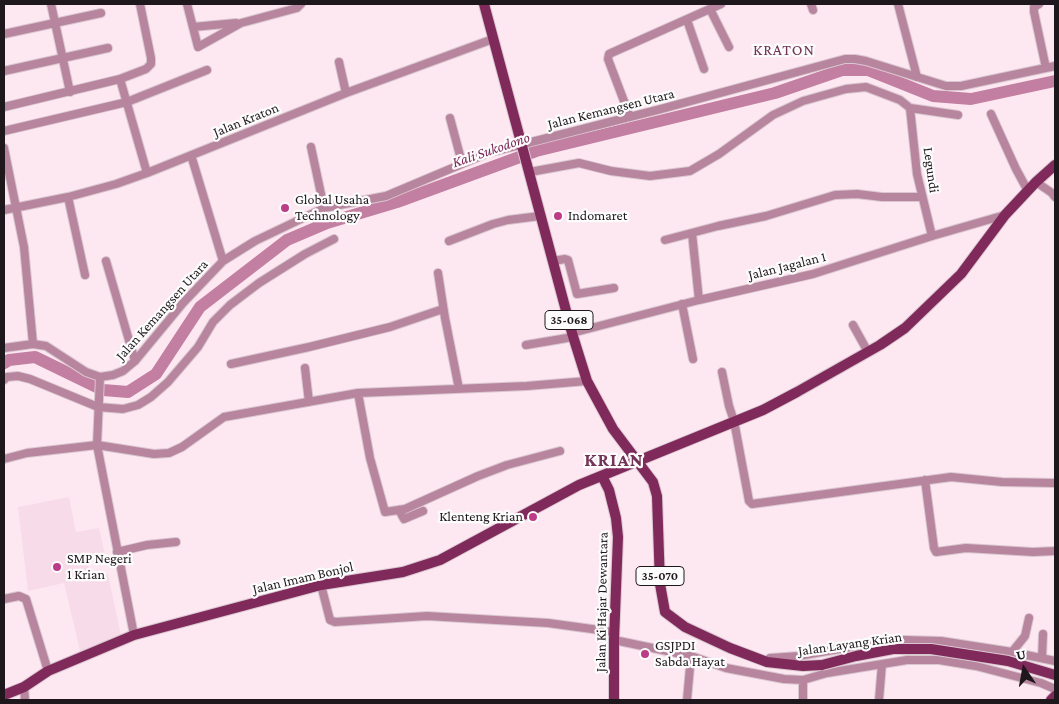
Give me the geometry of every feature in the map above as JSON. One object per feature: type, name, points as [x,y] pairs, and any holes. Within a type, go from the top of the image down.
[{"type":"main road","name":"35-068","points":[[484,4],[540,216],[587,382],[604,415],[637,462]]},
{"type":"main road","name":"Jalan Imam Bonjol","points":[[4,695],[24,687],[48,671],[134,635],[321,585],[404,572],[440,560],[571,490],[798,392],[880,346],[905,328],[961,274],[1005,215],[1055,165]]},
{"type":"main road","name":"35-070","points":[[637,462],[653,482],[658,500],[660,584],[665,612],[685,627],[738,652]]},
{"type":"main road","name":"Jalan Ki Hajar Dewantara","points":[[602,476],[609,490],[617,528],[614,700]]},
{"type":"main road","name":"Jalan Layang Krian","points":[[738,652],[767,662],[803,666],[822,665],[893,649],[931,649],[1008,661],[1055,675]]},
{"type":"main road","points":[[1052,700],[1055,696]]},
{"type":"street","points":[[50,4],[70,92]]},
{"type":"street","points":[[4,107],[120,79],[146,69],[151,64],[152,58],[140,4]]},
{"type":"street","points":[[187,4],[198,47],[241,22]]},
{"type":"street","points":[[193,27],[241,22],[297,8],[301,4]]},
{"type":"street","points":[[630,117],[608,56],[612,52],[721,4]]},
{"type":"street","points":[[898,4],[917,77]]},
{"type":"street","points":[[1039,4],[1034,8],[1034,12],[1046,68]]},
{"type":"street","points":[[710,9],[729,47]]},
{"type":"street","points":[[4,34],[101,13]]},
{"type":"street","points":[[687,20],[704,69]]},
{"type":"street","name":"Jalan Kraton","points":[[4,210],[68,197],[116,184],[346,93],[493,39]]},
{"type":"street","points":[[4,71],[108,48]]},
{"type":"street","name":"Jalan Kemangsen Utara","points":[[100,379],[123,371],[223,261],[255,241],[324,208],[386,196],[488,153],[523,148],[845,59],[866,61],[946,86],[962,86],[1055,66]]},
{"type":"street","points":[[339,62],[346,93]]},
{"type":"street","points":[[4,131],[127,102],[207,70]]},
{"type":"street","points":[[120,79],[147,173]]},
{"type":"street","points":[[529,169],[579,163],[644,176],[690,171],[719,154],[773,115],[803,101],[846,89],[866,87],[900,100],[910,108],[958,115]]},
{"type":"street","name":"Legundi","points":[[910,108],[922,197],[932,236]]},
{"type":"street","points":[[992,114],[1016,169],[1028,191]]},
{"type":"street","points":[[450,118],[462,163]]},
{"type":"street","points":[[311,147],[324,208]]},
{"type":"street","points":[[4,148],[24,247],[32,344]]},
{"type":"street","points":[[191,155],[223,261]]},
{"type":"street","points":[[1036,182],[1055,197]]},
{"type":"street","points":[[665,240],[766,216],[835,195],[857,194],[882,197],[922,197]]},
{"type":"street","points":[[68,197],[85,275]]},
{"type":"street","name":"Jalan Jagalan 1","points":[[526,344],[573,335],[682,304],[813,274],[1005,215]]},
{"type":"street","points":[[449,241],[493,224],[540,216]]},
{"type":"street","points":[[692,233],[699,300]]},
{"type":"street","points":[[4,380],[7,377],[18,376],[30,378],[98,404],[123,409],[138,405],[151,397],[168,382],[196,350],[213,322],[230,305],[259,283],[305,254],[334,239]]},
{"type":"street","points":[[553,261],[568,260],[577,294],[614,288]]},
{"type":"street","points":[[106,262],[135,360]]},
{"type":"street","points":[[438,273],[459,389]]},
{"type":"street","points":[[682,304],[693,359]]},
{"type":"street","points":[[231,364],[390,327],[443,309]]},
{"type":"street","points":[[854,325],[868,352]]},
{"type":"street","points":[[4,348],[32,344],[46,346],[100,379],[97,445],[134,635]]},
{"type":"street","points":[[305,368],[309,402]]},
{"type":"street","points":[[722,372],[734,421],[750,504],[951,477],[1002,482],[1055,483]]},
{"type":"street","points":[[4,459],[27,452],[97,445],[154,454],[174,452],[224,416],[358,393],[587,382]]},
{"type":"street","points":[[358,393],[370,458],[384,511],[386,512],[400,514],[500,468],[560,451]]},
{"type":"street","points":[[925,480],[936,552],[966,548],[1033,552],[1055,551]]},
{"type":"street","points":[[400,514],[404,519],[423,511]]},
{"type":"street","points":[[118,552],[147,545],[176,542]]},
{"type":"street","points":[[321,585],[331,621],[427,616],[548,623],[614,636],[691,656],[726,668],[784,679],[804,680],[827,673],[940,656],[1041,683],[1055,690]]},
{"type":"street","points":[[4,599],[20,596],[26,599],[48,671]]},
{"type":"street","points":[[1012,652],[1025,636],[1028,618]]},
{"type":"street","points":[[1042,658],[1043,634]]},
{"type":"street","points":[[738,652],[770,658],[784,658],[880,642],[904,640],[942,641],[1055,661]]},
{"type":"street","points":[[940,656],[942,641]]},
{"type":"street","points":[[687,700],[691,656]]},
{"type":"street","points":[[879,700],[882,664]]},
{"type":"street","points":[[803,700],[804,680]]},
{"type":"street","points":[[24,687],[25,700]]},
{"type":"shaded area","name":"SMP Negeri 1 Krian","points":[[69,497],[76,532],[99,528],[105,555],[87,559],[91,577],[108,574],[121,636],[80,651],[64,583],[28,591],[18,507]]},
{"type":"waterway","name":"Kali Sukodono","points":[[4,363],[9,360],[35,357],[103,390],[128,392],[156,374],[200,307],[287,240],[327,223],[397,202],[536,151],[775,93],[842,70],[868,70],[933,96],[971,99],[1055,81]]},
{"type":"place","name":"Global Usaha Technology","points":[[285,208]]},
{"type":"place","name":"Indomaret","points":[[558,216]]},
{"type":"place","name":"Klenteng Krian","points":[[533,517]]},
{"type":"place","name":"SMP Negeri 1 Krian","points":[[57,567]]},
{"type":"place","name":"GSJPDI Sabda Hayat","points":[[645,654]]},
{"type":"district","name":"KRATON","points":[[784,50]]},
{"type":"district","name":"KRIAN","points":[[614,460]]}]
